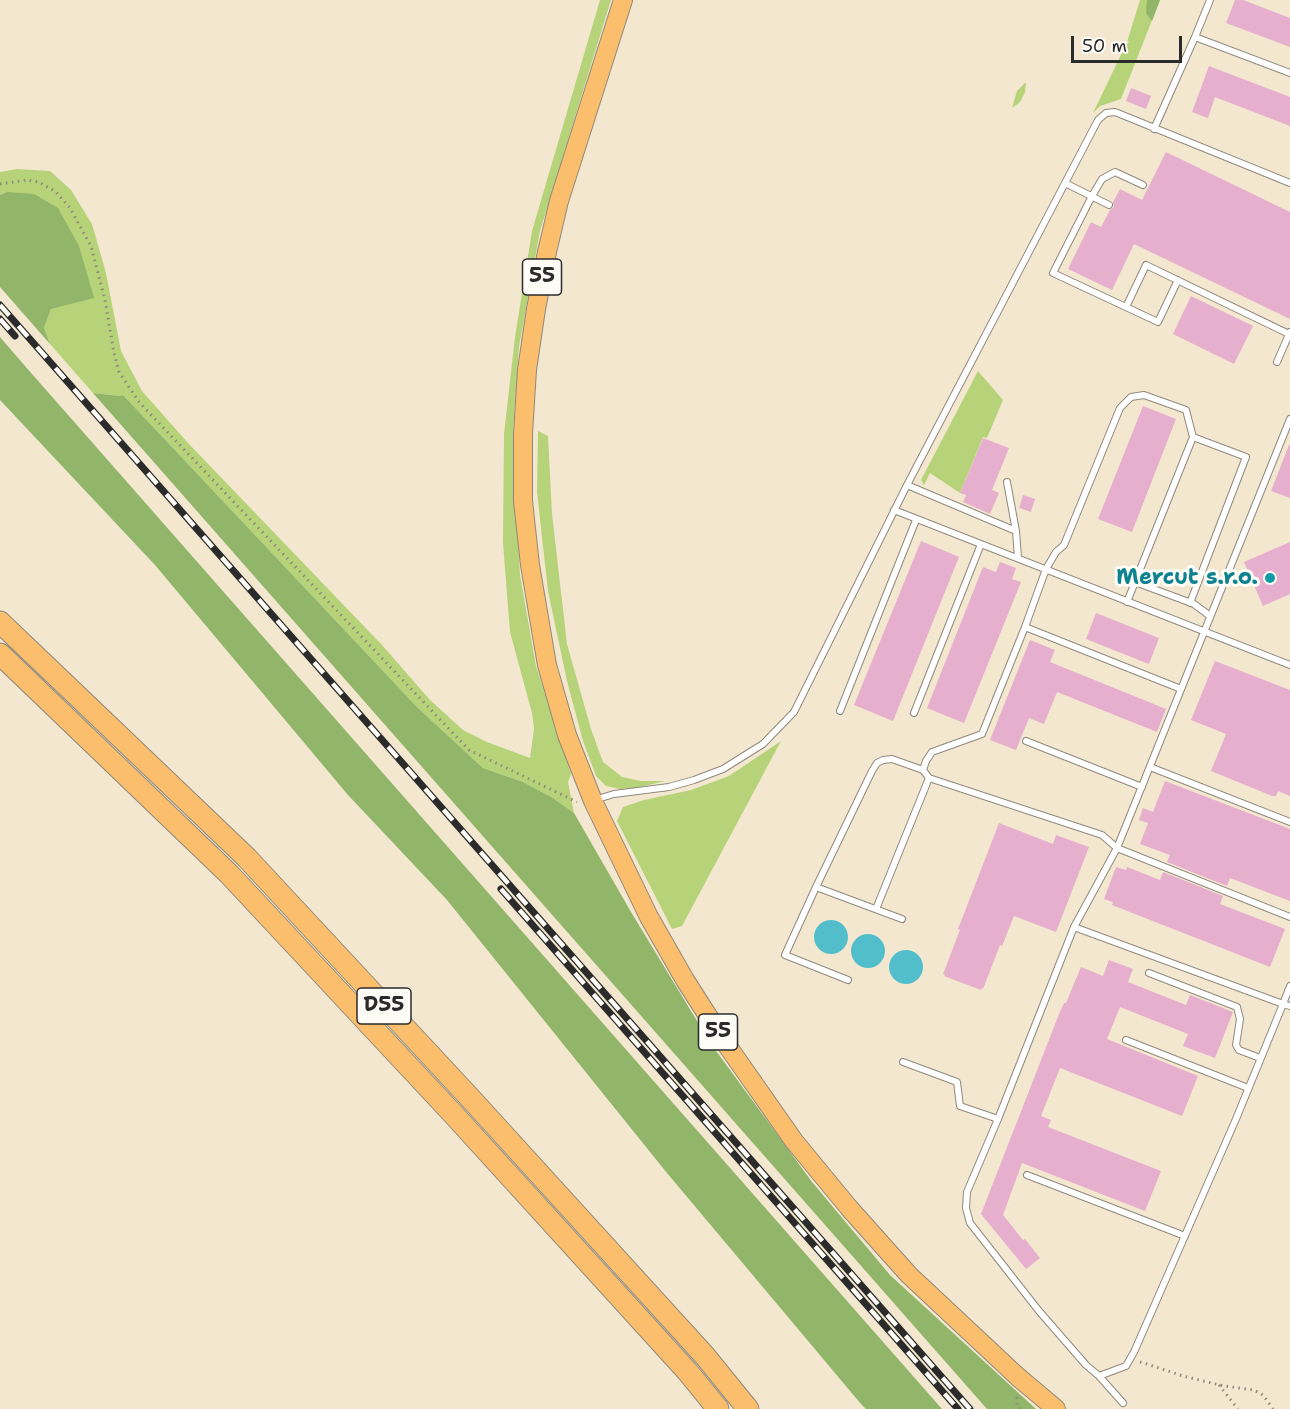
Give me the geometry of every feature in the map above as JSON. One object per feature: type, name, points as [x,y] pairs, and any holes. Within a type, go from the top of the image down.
[{"type":"highway","name":"D55","points":[[0,622],[246,857],[681,1329],[748,1409]]},
{"type":"highway","name":"D55","points":[[0,654],[229,874],[455,1116],[687,1371],[718,1409]]},
{"type":"main road","name":"55","points":[[623,0],[559,201],[536,309],[527,370],[523,434],[523,501],[530,565],[547,665],[567,735],[593,801],[649,917],[685,980],[724,1041],[794,1141],[909,1275],[1018,1377],[1056,1409]]},
{"type":"lane","points":[[1154,129],[1210,0]]},
{"type":"lane","points":[[1195,37],[1290,73]]},
{"type":"lane","points":[[593,801],[614,794],[669,787],[723,769],[763,744],[794,712],[894,510],[1098,120],[1106,113],[1114,112],[1290,183]]},
{"type":"lane","points":[[1143,185],[1114,172],[1102,179],[1053,273],[1158,322],[1178,280]]},
{"type":"lane","points":[[1065,183],[1109,205]]},
{"type":"lane","points":[[1126,307],[1146,265],[1289,333],[1276,362]]},
{"type":"lane","points":[[923,770],[932,752],[982,734],[1046,569],[1056,552],[1064,545],[1120,408],[1131,397],[1144,395],[1186,410],[1193,437],[1127,602]]},
{"type":"lane","points":[[1123,1403],[1039,1311],[970,1223],[966,1208],[967,1192],[1074,927],[1117,848],[1290,419]]},
{"type":"lane","points":[[1190,603],[1246,457],[1193,437]]},
{"type":"lane","points":[[1007,482],[1016,531],[1018,558]]},
{"type":"lane","points":[[907,485],[1016,531]]},
{"type":"lane","points":[[894,510],[1289,663]]},
{"type":"lane","points":[[840,711],[916,520]]},
{"type":"lane","points":[[914,713],[981,544]]},
{"type":"lane","points":[[1135,582],[1190,603],[1210,616]]},
{"type":"lane","points":[[1025,627],[1181,689]]},
{"type":"lane","points":[[1026,741],[1142,787]]},
{"type":"lane","points":[[848,980],[785,955],[872,771],[877,763],[883,760],[897,760],[923,770],[929,778],[1102,835],[1117,848],[1290,917]]},
{"type":"lane","points":[[1150,767],[1290,822]]},
{"type":"lane","points":[[876,909],[929,778]]},
{"type":"lane","points":[[816,887],[902,920]]},
{"type":"lane","points":[[1074,927],[1290,1006]]},
{"type":"lane","points":[[1149,973],[1237,1007],[1240,1019],[1236,1045],[1239,1050],[1260,1058]]},
{"type":"lane","points":[[1100,1376],[1126,1366],[1130,1361],[1290,986]]},
{"type":"lane","points":[[1126,1040],[1248,1088]]},
{"type":"lane","points":[[903,1062],[957,1082],[960,1106],[998,1119]]},
{"type":"lane","points":[[1027,1175],[1185,1236]]},
{"type":"path","points":[[0,184],[27,180],[39,182],[56,192],[70,208],[91,246],[105,300],[119,372],[139,402],[469,750],[581,804],[593,801]]},
{"type":"path","points":[[1130,1361],[1148,1364],[1183,1376],[1254,1390],[1263,1395],[1273,1409]]},
{"type":"path","points":[[1219,1384],[1238,1409]]},
{"type":"green space","points":[[600,0],[611,0],[540,231],[519,347],[513,432],[520,575],[536,666],[571,774],[568,782],[574,813],[553,798],[523,782],[483,768],[418,708],[123,395],[93,393],[50,344],[44,328],[51,309],[7,192],[0,195],[0,172],[17,169],[50,171],[71,190],[92,224],[106,273],[121,351],[142,391],[188,443],[382,645],[430,700],[463,730],[487,742],[530,758],[534,729],[532,713],[510,632],[503,543],[504,434],[515,337],[532,231]]},
{"type":"green space","points":[[1140,0],[1160,0],[1121,99],[1100,106],[1093,113],[1127,42]]},
{"type":"green space","points":[[1147,0],[1160,0],[1152,21],[1146,13]]},
{"type":"green space","points":[[1026,82],[1025,92],[1020,102],[1012,108],[1017,91]]},
{"type":"green space","points":[[7,192],[34,194],[58,208],[79,246],[94,298],[51,309],[44,328],[50,344],[0,287],[0,195]]},
{"type":"green space","points":[[0,337],[942,1409],[866,1409],[861,1404],[667,1173],[447,900],[348,795],[155,565],[0,400]]},
{"type":"green space","points":[[978,371],[1003,400],[987,438],[983,437],[960,493],[930,473],[924,485],[921,480]]},
{"type":"green space","points":[[93,393],[123,395],[418,708],[483,768],[523,782],[553,798],[574,813],[711,1044],[812,1182],[890,1275],[1036,1409],[987,1409]]},
{"type":"green space","points":[[538,431],[548,436],[552,514],[567,644],[591,729],[603,762],[622,777],[641,781],[665,781],[636,788],[620,789],[606,786],[596,776],[583,741],[567,681],[548,591],[537,492]]},
{"type":"green space","points":[[781,741],[682,926],[672,929],[617,821],[623,807],[691,790],[729,776]]},
{"type":"water","points":[[831,920],[843,925],[848,937],[843,949],[831,954],[819,949],[814,937],[819,925]]},
{"type":"water","points":[[868,934],[880,939],[885,951],[880,963],[868,968],[856,963],[851,951],[856,939]]},
{"type":"water","points":[[906,950],[918,955],[923,967],[918,979],[906,984],[894,979],[889,967],[894,955]]},
{"type":"building","points":[[1235,0],[1243,0],[1290,18],[1290,47],[1226,23]]},
{"type":"building","points":[[1209,66],[1290,97],[1290,126],[1215,97],[1208,118],[1192,112]]},
{"type":"building","points":[[1131,88],[1151,96],[1146,109],[1126,101]]},
{"type":"building","points":[[1166,152],[1290,212],[1290,319],[1134,244],[1112,290],[1068,269],[1091,222],[1101,227],[1114,207],[1113,202],[1120,189],[1142,200]]},
{"type":"building","points":[[1191,296],[1253,326],[1234,364],[1173,334]]},
{"type":"building","points":[[1143,406],[1176,419],[1132,532],[1098,519]]},
{"type":"building","points":[[983,438],[1009,448],[992,490],[999,493],[990,514],[963,502],[966,495],[960,493]]},
{"type":"building","points":[[1290,445],[1290,498],[1271,491]]},
{"type":"building","points":[[1023,495],[1035,499],[1031,512],[1019,508]]},
{"type":"building","points":[[921,541],[959,557],[893,721],[854,705]]},
{"type":"building","name":"Mercut s.r.o.","points":[[1290,542],[1290,594],[1263,606],[1244,562]]},
{"type":"building","points":[[1000,562],[1016,568],[1012,579],[1021,582],[964,723],[927,708],[983,567],[996,572]]},
{"type":"building","points":[[1096,613],[1159,638],[1149,664],[1086,639]]},
{"type":"building","points":[[1030,640],[1055,650],[1050,662],[1166,709],[1157,732],[1057,692],[1044,724],[1029,718],[1016,750],[990,740]]},
{"type":"building","points":[[1215,661],[1290,690],[1290,796],[1278,791],[1276,796],[1272,796],[1211,771],[1226,734],[1191,720]]},
{"type":"building","points":[[1165,781],[1290,829],[1290,901],[1230,878],[1227,886],[1167,862],[1170,855],[1140,844],[1148,823],[1139,820],[1143,808],[1153,812]]},
{"type":"building","points":[[999,823],[1053,844],[1056,835],[1089,847],[1056,932],[1014,916],[981,990],[943,974]]},
{"type":"building","points":[[1116,867],[1126,870],[1127,867],[1160,880],[1163,872],[1223,896],[1220,904],[1285,929],[1270,967],[1112,905],[1113,902],[1104,899]]},
{"type":"building","points":[[1109,960],[1133,969],[1128,982],[1186,1005],[1190,995],[1233,1012],[1215,1058],[1183,1046],[1188,1034],[1120,1007],[1107,1039],[1198,1076],[1182,1116],[1060,1068],[1041,1116],[1051,1120],[1048,1127],[1161,1171],[1145,1211],[1022,1163],[1003,1215],[1040,1258],[1026,1269],[981,1214],[1059,1014],[1081,967],[1103,976]]},
{"type":"railway","points":[[0,305],[970,1409]]},
{"type":"railway","points":[[0,319],[15,336]]},
{"type":"railway","points":[[501,889],[958,1409]]},
{"type":"place","name":"Mercut s.r.o.","points":[[1270,578]]}]
